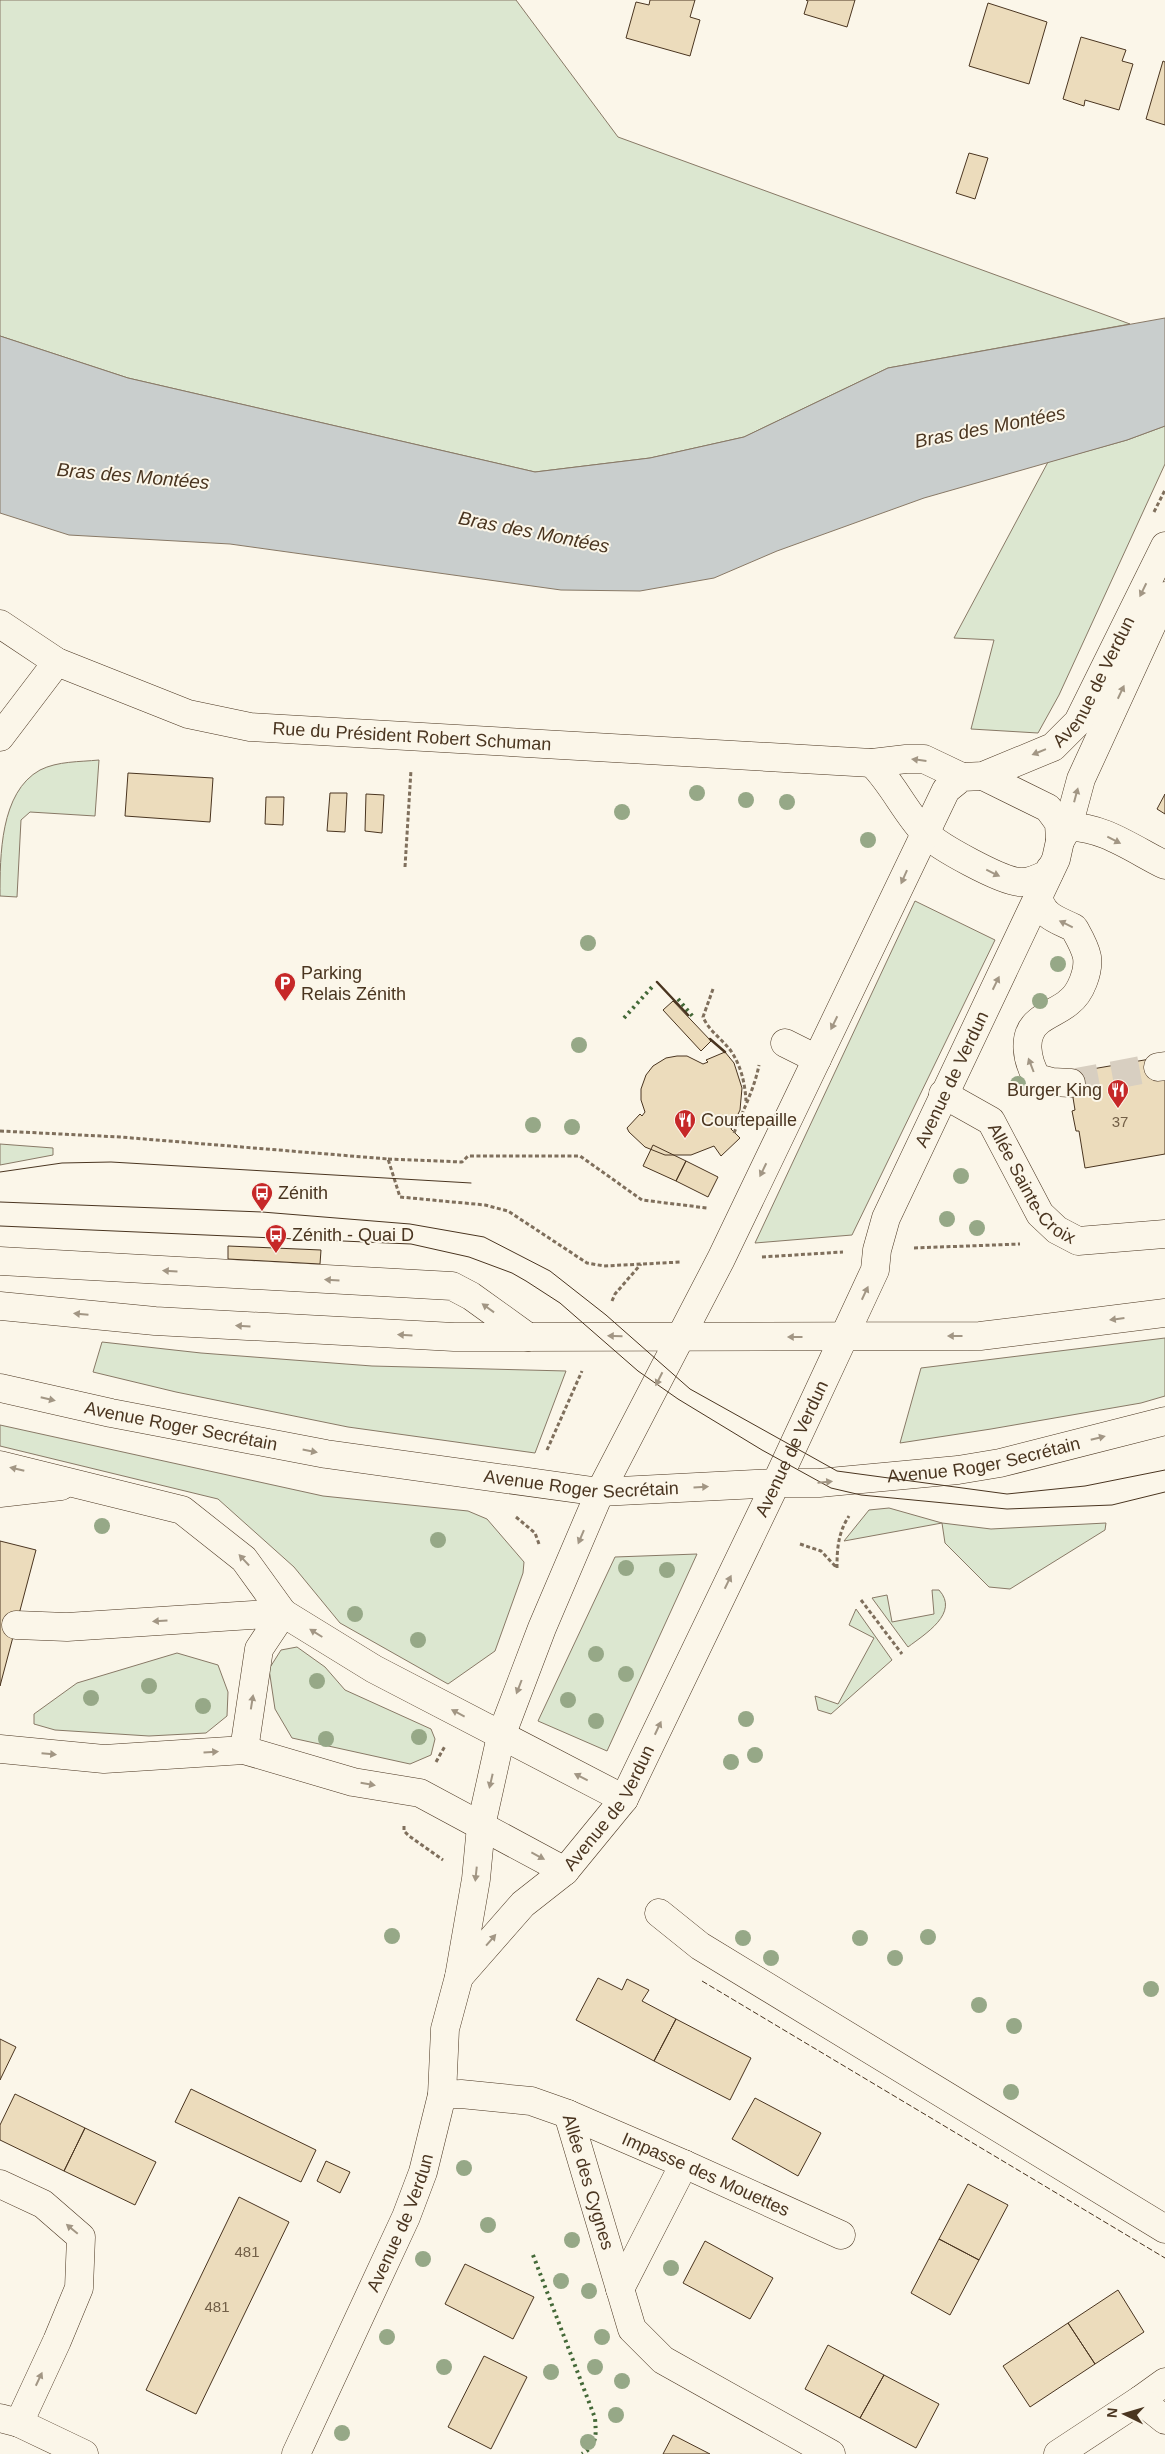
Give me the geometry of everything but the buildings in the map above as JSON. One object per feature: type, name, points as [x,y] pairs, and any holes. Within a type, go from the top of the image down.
[{"type":"street","name":"Avenue de Verdun","points":[[296,2454],[406,2217],[423,2172],[442,2095],[445,2029],[460,1977],[476,1879],[481,1826],[501,1736],[542,1628],[600,1492],[721,1259],[924,832],[946,790],[972,776],[1053,746],[1078,722],[1165,546]]},
{"type":"street","name":"Avenue de Verdun","points":[[460,1977],[523,1904],[565,1871],[624,1798],[776,1483],[875,1270],[877,1250],[886,1218],[1056,858],[1080,779],[1165,596]]},
{"type":"street","name":"Rue du Président Robert Schuman","points":[[0,624],[57,662],[188,714],[250,727],[872,763],[906,758],[924,759],[972,776]]},
{"type":"street","points":[[0,737],[57,662]]},
{"type":"street","points":[[872,763],[887,778],[924,832],[949,851],[1003,878],[1019,882],[1033,881],[1049,873],[1050,869]]},
{"type":"street","points":[[972,776],[1048,808],[1064,834],[1081,826],[1165,865]]},
{"type":"street","points":[[1038,896],[1041,908],[1049,916],[1074,928],[1087,958],[1084,980],[1071,1001],[1038,1022],[1031,1032],[1027,1051],[1029,1063],[1037,1078],[1052,1082],[1071,1083]]},
{"type":"street","points":[[784,1043],[817,1059]]},
{"type":"street","name":"Allée Sainte-Croix","points":[[943,1094],[992,1121],[1040,1214],[1057,1230],[1078,1241],[1165,1234]]},
{"type":"street","points":[[0,1261],[452,1286],[471,1296],[528,1337]]},
{"type":"street","points":[[0,1306],[155,1321],[454,1337],[598,1335],[980,1336],[1165,1313]]},
{"type":"street","name":"Avenue Roger Secrétain","points":[[0,1388],[111,1413],[326,1454],[600,1492],[776,1483],[819,1483],[1000,1463],[1165,1421]]},
{"type":"street","points":[[0,1465],[182,1510],[244,1558],[283,1613],[374,1669],[624,1798]]},
{"type":"street","points":[[0,1493],[82,1484]]},
{"type":"street","points":[[16,1625],[67,1627],[283,1613]]},
{"type":"street","points":[[244,1750],[259,1648],[283,1613]]},
{"type":"street","points":[[0,1749],[104,1759],[244,1750],[353,1782],[420,1793],[565,1871]]},
{"type":"street","points":[[659,1913],[700,1946],[1165,2229]]},
{"type":"street","name":"Allée des Cygnes","points":[[442,2095],[461,2094],[531,2101],[568,2114],[632,2329],[662,2360],[831,2454]]},
{"type":"street","name":"Impasse des Mouettes","points":[[568,2114],[841,2235]]},
{"type":"street","name":"Allée des Cygnes","points":[[620,2289],[684,2164]]},
{"type":"street","points":[[0,2184],[43,2204],[81,2237],[79,2288],[57,2341],[9,2421],[84,2454]]},
{"type":"street","points":[[1058,2454],[1165,2382]]},
{"type":"street","points":[[1140,2400],[1165,2420]]},
{"type":"path","points":[[1152,517],[1165,490]]},
{"type":"path","points":[[405,867],[411,769]]},
{"type":"path","points":[[713,989],[703,1017],[706,1025],[731,1052],[739,1067],[745,1084],[746,1101]]},
{"type":"path","points":[[734,1133],[746,1101],[755,1084]]},
{"type":"path","points":[[0,1131],[120,1137],[388,1159],[462,1162],[468,1156],[580,1156],[642,1200],[706,1208],[713,1211]]},
{"type":"path","points":[[388,1159],[400,1197],[493,1207],[508,1211],[586,1263],[604,1266],[688,1262]]},
{"type":"path","points":[[908,1248],[1022,1244]]},
{"type":"path","points":[[756,1257],[849,1252]]},
{"type":"path","points":[[527,1525],[516,1517],[615,1294],[641,1264]]},
{"type":"path","points":[[800,1544],[821,1551],[837,1568],[838,1544],[843,1525],[851,1513]]},
{"type":"path","points":[[861,1600],[902,1654]]},
{"type":"path","points":[[409,1836],[404,1831],[404,1823],[461,1715]]},
{"type":"green space","points":[[0,0],[516,0],[618,137],[1130,324],[888,368],[744,437],[650,458],[535,472],[128,378],[0,336]]},
{"type":"green space","points":[[1165,426],[1165,464],[1059,695],[1038,733],[971,729],[994,640],[954,638],[1048,462],[1127,440]]},
{"type":"green space","points":[[99,760],[95,816],[30,812],[21,820],[17,897],[0,896],[2,844],[10,809],[17,793],[27,780],[47,767],[69,762]]},
{"type":"green space","points":[[915,901],[995,940],[852,1235],[755,1243]]},
{"type":"green space","points":[[0,1144],[53,1148],[53,1155],[0,1165]]},
{"type":"green space","points":[[1165,1338],[1165,1396],[1141,1403],[900,1443],[921,1368]]},
{"type":"green space","points":[[102,1342],[201,1353],[372,1366],[566,1371],[535,1453],[348,1427],[176,1392],[93,1372]]},
{"type":"green space","points":[[0,1425],[323,1496],[468,1511],[487,1519],[524,1562],[523,1573],[495,1651],[448,1684],[340,1623],[294,1567],[218,1499],[0,1446]]},
{"type":"green space","points":[[889,1508],[942,1523],[844,1541],[869,1510]]},
{"type":"green space","points":[[942,1523],[991,1529],[1106,1523],[1105,1530],[1010,1589],[989,1587],[945,1543]]},
{"type":"green space","points":[[697,1554],[607,1751],[538,1721],[615,1557]]},
{"type":"green space","points":[[932,1590],[939,1590],[944,1599],[943,1615],[931,1629],[908,1647],[872,1598],[887,1595],[892,1622],[934,1614]]},
{"type":"green space","points":[[856,1609],[892,1660],[831,1714],[818,1710],[815,1696],[838,1704],[874,1638],[849,1625]]},
{"type":"green space","points":[[297,1647],[325,1667],[345,1690],[431,1729],[435,1739],[431,1755],[410,1764],[292,1738],[275,1709],[269,1669],[281,1650]]},
{"type":"green space","points":[[177,1653],[218,1665],[228,1692],[227,1716],[206,1733],[149,1736],[55,1730],[34,1724],[34,1714],[77,1683]]},
{"type":"water","name":"Bras des Montées","points":[[1165,318],[1165,426],[1127,440],[924,498],[777,551],[714,578],[640,591],[561,590],[230,544],[69,535],[0,513],[0,336],[128,378],[535,472],[650,458],[744,437],[888,368]]},
{"type":"tunnel","points":[[1071,1083],[1158,1067]]},
{"type":"tram line","points":[[0,1172],[62,1163],[111,1162],[471,1183]]},
{"type":"tram line","points":[[0,1202],[262,1212],[410,1224],[484,1237],[550,1271],[606,1315],[690,1389],[837,1471],[1007,1494],[1085,1486],[1165,1470]]},
{"type":"tram line","points":[[0,1226],[411,1244],[469,1257],[512,1273],[526,1281],[560,1303],[638,1371],[678,1399],[762,1450],[831,1488],[861,1495],[1007,1509],[1112,1505],[1165,1492]]},
{"type":"hedge","points":[[624,1018],[652,987]]},
{"type":"hedge","points":[[678,999],[694,1018]]},
{"type":"hedge","points":[[533,2255],[595,2418],[595,2439],[591,2447],[582,2454]]},
{"type":"fence","points":[[702,1981],[1165,2258]]},
{"type":"wall","points":[[657,982],[688,1015]]},
{"type":"wall","points":[[710,1039],[725,1052]]},
{"type":"place","name":"Parking Relais Zénith","points":[[285,1002]]},
{"type":"place","name":"Burger King","points":[[1118,1109]]},
{"type":"place","name":"Courtepaille","points":[[685,1139]]},
{"type":"place","name":"Zénith","points":[[262,1212]]},
{"type":"place","name":"Zénith - Quai D","points":[[276,1254]]}]
